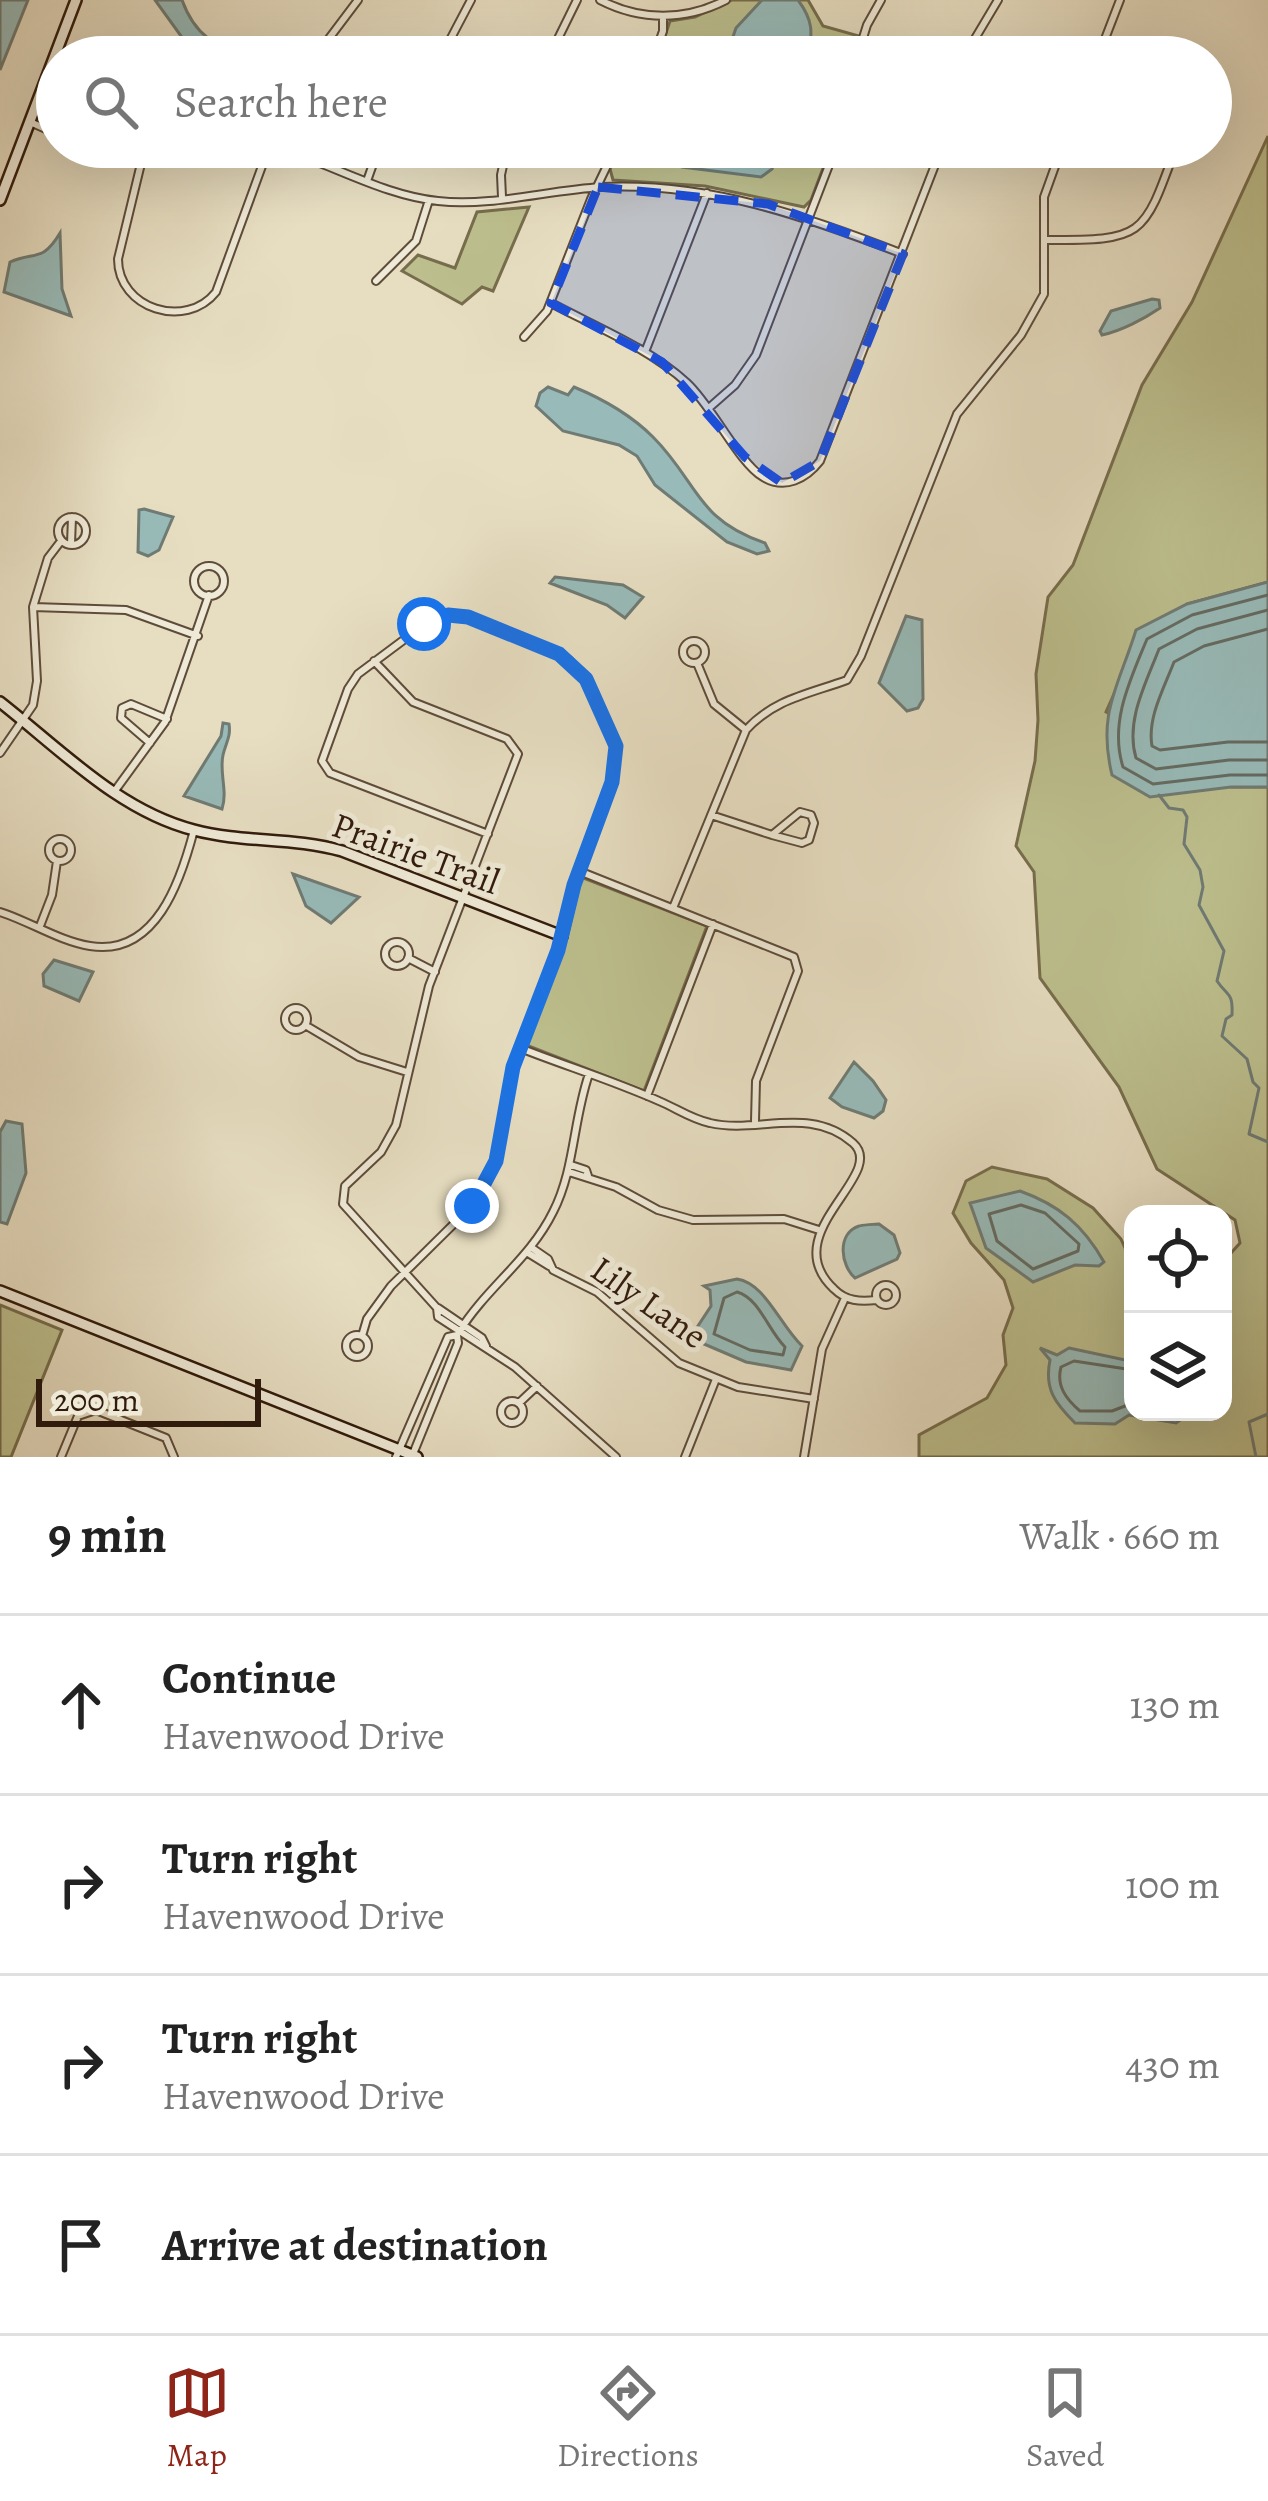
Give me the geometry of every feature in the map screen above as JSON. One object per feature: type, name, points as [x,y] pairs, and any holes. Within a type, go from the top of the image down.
[{"type":"street","points":[[62,36],[76,0]]},
{"type":"street","points":[[331,36],[358,0]]},
{"type":"street","points":[[452,36],[471,0]]},
{"type":"street","points":[[559,36],[577,0]]},
{"type":"street","points":[[600,0],[634,13],[663,16],[693,13],[726,0]]},
{"type":"street","points":[[864,36],[881,0]]},
{"type":"street","points":[[977,36],[998,0]]},
{"type":"street","points":[[1106,36],[1120,0]]},
{"type":"street","points":[[662,36],[663,16]]},
{"type":"street","points":[[0,200],[36,106]]},
{"type":"street","points":[[30,122],[36,125]]},
{"type":"street","points":[[140,168],[118,260],[120,278],[130,296],[181,313],[200,308],[216,292],[263,168]]},
{"type":"street","points":[[330,168],[429,200],[469,203],[598,188],[707,194],[768,204],[903,254]]},
{"type":"street","points":[[367,181],[372,168]]},
{"type":"street","points":[[502,168],[502,198]]},
{"type":"street","points":[[524,337],[550,302],[607,168]]},
{"type":"street","points":[[710,407],[735,385],[756,355],[828,168]]},
{"type":"street","points":[[550,302],[645,352],[688,383],[760,476],[782,483],[810,473],[820,461],[934,168]]},
{"type":"street","points":[[673,908],[746,730],[760,714],[785,700],[847,680],[861,656],[957,414],[1036,311],[1047,275],[1044,197],[1054,168]]},
{"type":"street","points":[[1046,240],[1112,240],[1138,227],[1149,214],[1168,168]]},
{"type":"street","points":[[645,352],[707,194]]},
{"type":"street","points":[[376,280],[416,241],[429,200]]},
{"type":"street","points":[[71,544],[72,517]]},
{"type":"street","points":[[0,753],[25,721],[37,692],[33,607],[48,558],[61,541],[58,525],[72,517],[82,520],[83,540],[61,541]]},
{"type":"street","points":[[114,792],[166,718],[209,596],[223,584],[219,570],[210,566],[200,568],[194,580],[196,589],[209,596]]},
{"type":"street","points":[[33,607],[126,610],[197,636]]},
{"type":"street","points":[[362,1336],[376,1305],[458,1223],[481,1193],[496,1161],[520,1048],[612,782],[616,746],[594,692],[578,669],[548,649],[458,615],[438,617],[374,661],[347,689],[322,752],[325,768],[488,834]]},
{"type":"street","points":[[374,661],[413,702],[507,739],[516,748],[517,759],[435,972],[400,1112],[389,1138],[345,1186],[341,1197],[348,1212],[437,1308],[438,1318],[455,1337],[486,1346]]},
{"type":"street","points":[[697,663],[714,704],[746,730]]},
{"type":"street","name":"Prairie Trail","points":[[0,702],[114,792],[159,818],[224,836],[308,842],[562,936]]},
{"type":"street","points":[[150,742],[121,718],[122,708],[131,704],[166,718]]},
{"type":"street","points":[[711,815],[772,835],[802,843],[813,832],[812,815],[800,812],[772,835]]},
{"type":"street","points":[[0,912],[94,947],[134,939],[149,927],[173,892],[194,830]]},
{"type":"street","points":[[40,926],[52,895],[57,861]]},
{"type":"street","points":[[579,871],[788,952],[797,962],[798,971],[756,1081],[755,1122]]},
{"type":"street","points":[[647,1096],[712,923]]},
{"type":"street","points":[[408,958],[435,972]]},
{"type":"street","points":[[305,1025],[359,1057],[407,1072]]},
{"type":"street","points":[[520,1048],[706,1123],[808,1123],[846,1137],[860,1151],[846,1192],[819,1230],[815,1257],[826,1280],[845,1298],[876,1300]]},
{"type":"street","points":[[397,1454],[455,1337],[530,1250],[554,1211],[570,1168],[580,1100],[590,1074]]},
{"type":"street","points":[[570,1168],[586,1170],[588,1176],[658,1210],[693,1220],[784,1219],[819,1230]]},
{"type":"street","name":"Lily Lane","points":[[530,1250],[597,1292],[669,1357],[750,1390],[814,1400]]},
{"type":"street","points":[[0,1291],[397,1454],[414,1456],[455,1337]]},
{"type":"street","points":[[803,1457],[822,1349],[845,1298]]},
{"type":"street","points":[[437,1308],[464,1324],[616,1457]]},
{"type":"street","points":[[685,1457],[716,1379]]},
{"type":"street","points":[[519,1403],[537,1386]]},
{"type":"street","points":[[61,1457],[78,1416],[96,1410],[166,1438],[175,1455]]},
{"type":"highlighted area","points":[[598,187],[768,204],[903,254],[820,461],[782,483],[745,457],[662,362],[551,303]]},
{"type":"green space","points":[[732,0],[808,0],[823,26],[859,36],[665,36],[670,21],[695,17]]},
{"type":"green space","points":[[1268,136],[1268,582],[1187,604],[1122,676],[1106,712],[1231,787],[1268,787],[1268,1457],[919,1457],[919,1435],[987,1398],[1006,1365],[1003,1335],[1013,1308],[1004,1280],[971,1243],[953,1213],[966,1181],[992,1167],[1047,1179],[1093,1208],[1121,1239],[1124,1421],[1232,1421],[1232,1252],[1240,1243],[1232,1205],[1212,1205],[1157,1169],[1119,1087],[1040,978],[1034,872],[1016,846],[1035,761],[1036,674],[1048,597],[1073,565],[1142,385],[1192,302]]},
{"type":"green space","points":[[823,168],[804,207],[705,186],[613,180],[610,169]]},
{"type":"green space","points":[[529,207],[493,291],[482,287],[462,304],[402,271],[418,255],[455,268],[477,212]]},
{"type":"green space","points":[[581,877],[707,926],[644,1091],[526,1045],[567,938]]},
{"type":"green space","points":[[0,1305],[62,1330],[11,1457],[0,1457]]},
{"type":"water","points":[[0,0],[28,0],[0,70]]},
{"type":"water","points":[[155,0],[182,0],[193,23],[206,36],[181,36]]},
{"type":"water","points":[[762,0],[798,0],[807,14],[811,36],[733,36]]},
{"type":"water","points":[[690,168],[772,168],[761,177]]},
{"type":"water","points":[[60,233],[62,289],[71,316],[4,292],[10,262],[43,252]]},
{"type":"water","points":[[1159,300],[1160,308],[1102,335],[1111,311]]},
{"type":"water","points":[[548,387],[568,395],[574,387],[635,422],[668,454],[711,511],[742,534],[765,543],[769,551],[757,554],[727,542],[655,485],[637,456],[619,445],[563,431],[536,406]]},
{"type":"water","points":[[139,510],[173,517],[159,550],[148,556],[138,552]]},
{"type":"water","points":[[555,577],[623,585],[643,597],[625,618],[607,605],[550,583]]},
{"type":"water","points":[[1268,582],[1268,787],[1150,797],[1112,775],[1108,717],[1136,630],[1187,604]]},
{"type":"water","points":[[906,616],[922,620],[923,699],[918,708],[907,711],[879,683]]},
{"type":"water","points":[[223,723],[229,724],[229,736],[222,762],[222,809],[184,796],[221,736]]},
{"type":"water","points":[[293,874],[359,897],[331,923],[306,906]]},
{"type":"water","points":[[54,960],[93,972],[79,1001],[44,986],[43,974]]},
{"type":"water","points":[[854,1062],[886,1100],[883,1111],[874,1118],[830,1098]]},
{"type":"water","points":[[6,1121],[22,1124],[26,1173],[7,1224],[0,1222],[0,1132]]},
{"type":"water","points":[[1020,1191],[1069,1218],[1104,1262],[1075,1265],[1033,1282],[986,1248],[970,1203]]},
{"type":"water","points":[[879,1224],[894,1235],[900,1253],[897,1259],[855,1278],[844,1258],[847,1236],[859,1226]]},
{"type":"water","points":[[737,1279],[764,1296],[802,1346],[791,1370],[746,1362],[690,1338],[711,1306],[710,1290],[704,1286]]},
{"type":"water","points":[[1040,1348],[1057,1355],[1069,1348],[1124,1360],[1124,1418],[1115,1424],[1075,1423],[1053,1395],[1050,1360]]},
{"type":"waterway","points":[[1159,795],[1169,808],[1183,810],[1187,817],[1184,844],[1200,870],[1199,905],[1224,951],[1217,981],[1231,998],[1232,1015],[1226,1019],[1222,1036],[1247,1059],[1259,1088],[1249,1134],[1268,1142]]},
{"type":"waterway","points":[[1256,1457],[1249,1422],[1268,1414]]},
{"type":"route","points":[[424,624],[448,615],[468,617],[559,654],[586,679],[616,746],[616,770],[574,885],[568,920],[513,1067],[496,1161],[472,1206]]}]
